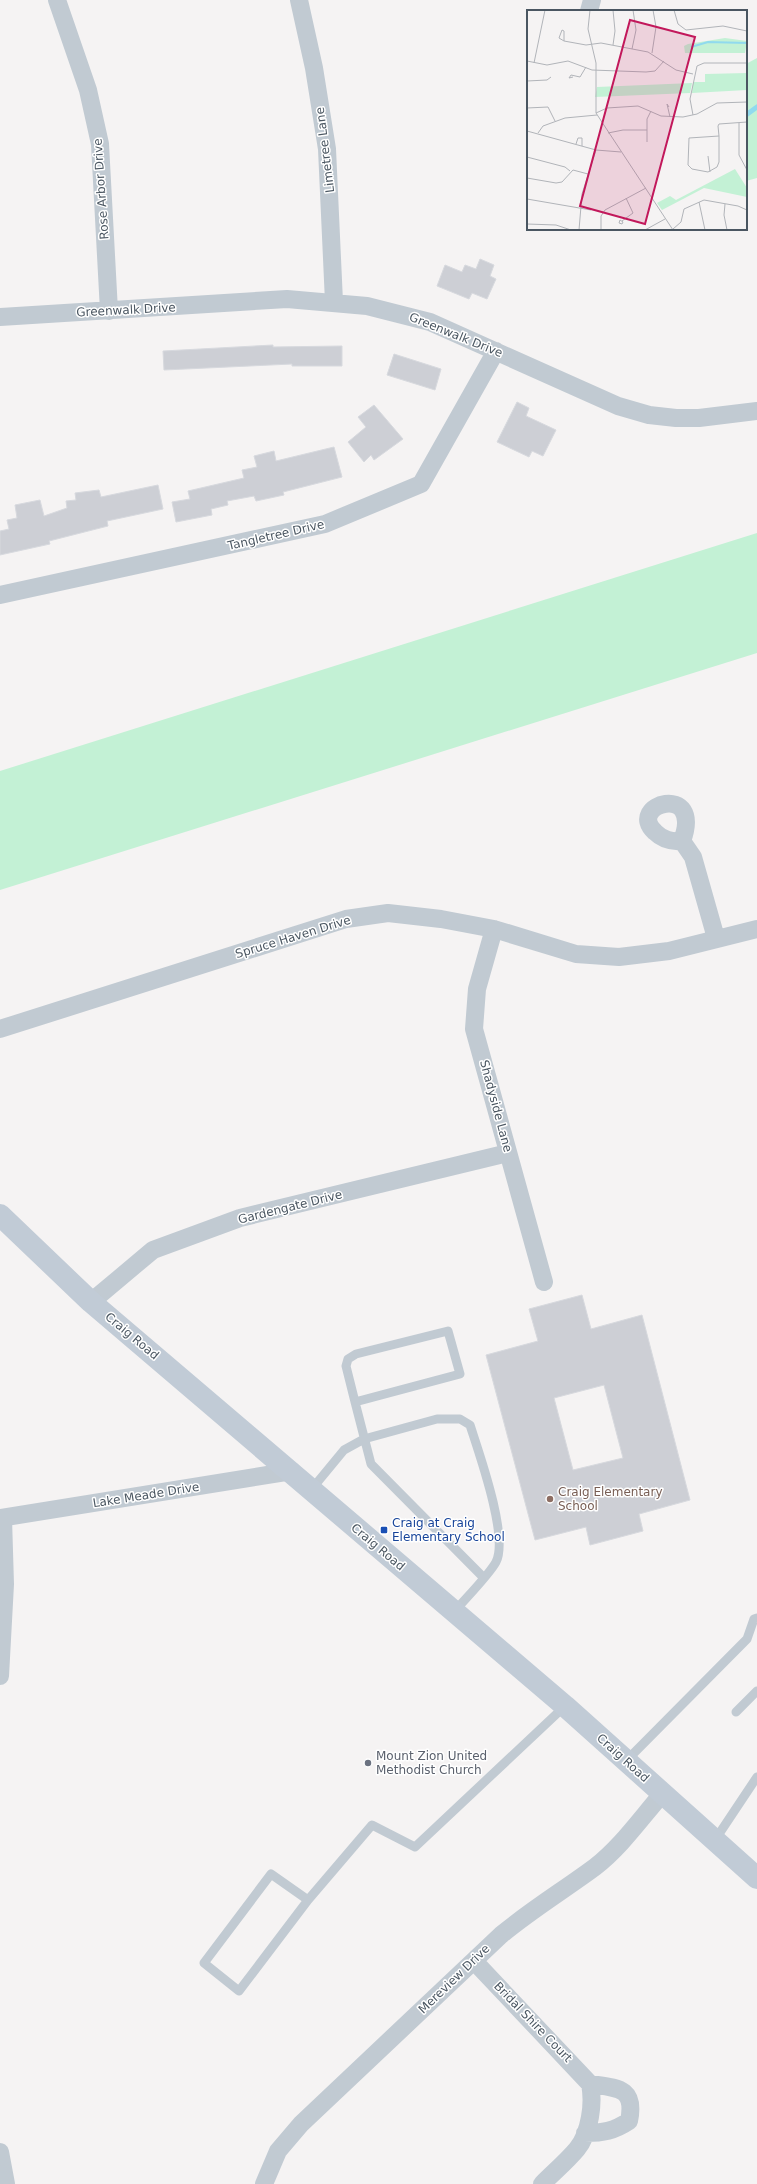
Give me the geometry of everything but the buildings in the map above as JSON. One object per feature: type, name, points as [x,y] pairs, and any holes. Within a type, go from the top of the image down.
[{"type":"main road","name":"Craig Road","points":[[0,1215],[91,1302],[292,1471],[311,1490],[565,1706],[757,1878]]},
{"type":"street","name":"Rose Arbor Drive","points":[[57,0],[88,90],[100,144],[109,311]]},
{"type":"street","name":"Limetree Lane","points":[[299,0],[314,68],[327,149],[334,302]]},
{"type":"street","points":[[589,10],[592,0]]},
{"type":"street","name":"Greenwalk Drive","points":[[0,316],[109,311],[287,299],[367,306],[430,322],[618,406],[649,415],[699,418],[757,411]]},
{"type":"street","name":"Tangletree Drive","points":[[0,595],[326,524],[421,484],[496,351]]},
{"type":"street","points":[[682,841],[693,857],[716,938]]},
{"type":"street","name":"Spruce Haven Drive","points":[[0,1029],[346,919],[388,914],[441,919],[494,929],[576,954],[619,956],[669,951],[716,938],[757,929]]},
{"type":"street","name":"Shadyside Lane","points":[[494,929],[477,989],[474,1029],[544,1282]]},
{"type":"street","name":"Gardengate Drive","points":[[91,1302],[153,1250],[240,1218],[508,1153]]},
{"type":"street","name":"Lake Meade Drive","points":[[1,1518],[292,1471]]},
{"type":"street","points":[[0,1676],[5,1591],[1,1518]]},
{"type":"street","name":"Mereview Drive","points":[[264,2184],[278,2151],[301,2124],[474,1960],[525,1915],[595,1866],[619,1844],[663,1793]]},
{"type":"street","name":"Bridal Shire Court","points":[[474,1960],[590,2084]]},
{"type":"street","points":[[542,2184],[578,2148],[585,2133],[593,2098],[590,2084],[619,2089],[625,2092],[630,2098],[632,2107],[629,2121],[617,2129],[601,2133],[585,2133]]},
{"type":"street","points":[[0,2152],[6,2184]]},
{"type":"lane","points":[[355,1402],[460,1374],[448,1331],[356,1354],[348,1359],[346,1366],[364,1439],[371,1464],[483,1577]]},
{"type":"lane","points":[[311,1490],[344,1450],[364,1439],[438,1419],[460,1419],[470,1425],[492,1497],[500,1546],[496,1562],[454,1612]]},
{"type":"lane","points":[[626,1762],[747,1639],[756,1620]]},
{"type":"lane","points":[[736,1712],[757,1691]]},
{"type":"lane","points":[[308,1900],[271,1874],[204,1963],[239,1992],[308,1900],[372,1825],[415,1847],[565,1706]]},
{"type":"lane","points":[[715,1840],[757,1778]]},
{"type":"green space","points":[[757,58],[757,178],[747,181],[747,63]]},
{"type":"green space","points":[[757,533],[757,653],[0,890],[0,771]]},
{"type":"waterway","points":[[747,114],[757,107]]},
{"type":"place","name":"Craig Elementary School","points":[[550,1499]]},
{"type":"place","name":"Craig at Craig Elementary School","points":[[384,1530]]},
{"type":"place","name":"Mount Zion United Methodist Church","points":[[368,1763]]}]
